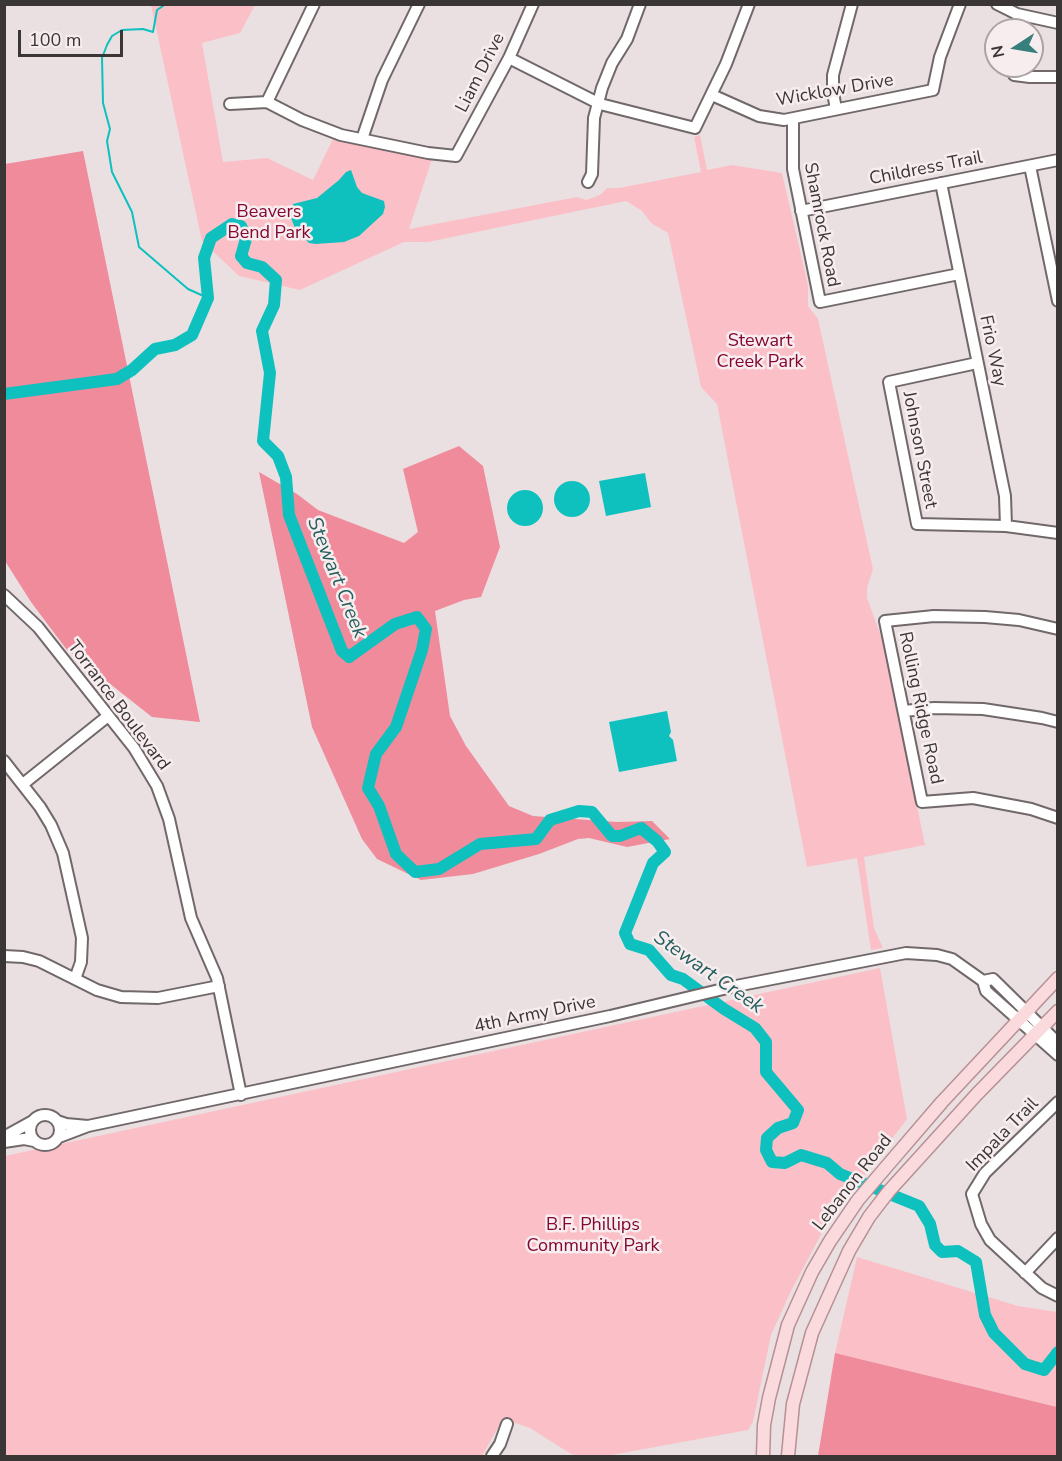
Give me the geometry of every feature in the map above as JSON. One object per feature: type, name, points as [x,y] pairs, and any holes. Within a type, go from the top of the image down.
[{"type":"main road","name":"Lebanon Road","points":[[763,1456],[764,1425],[769,1398],[788,1325],[812,1272],[830,1241],[858,1200],[917,1131],[1058,978]]},
{"type":"main road","name":"Lebanon Road","points":[[788,1456],[793,1404],[809,1342],[825,1300],[869,1217],[889,1191],[977,1094],[1058,1011]]},
{"type":"street","points":[[267,102],[314,4]]},
{"type":"street","points":[[230,104],[267,102],[321,129],[362,139],[382,80],[419,4]]},
{"type":"street","name":"Liam Drive","points":[[362,139],[428,153],[456,156],[509,58],[533,4]]},
{"type":"street","points":[[588,182],[592,174],[594,118],[600,104],[602,88],[612,63],[627,39],[640,4]]},
{"type":"street","points":[[509,58],[600,104],[694,128],[712,95],[749,4]]},
{"type":"street","points":[[836,109],[833,75],[852,4]]},
{"type":"street","name":"Wicklow Drive","points":[[712,95],[759,116],[793,119],[933,90],[940,57],[960,4]]},
{"type":"street","points":[[997,4],[1017,14],[1058,23]]},
{"type":"street","name":"Shamrock Road","points":[[793,119],[791,158],[794,181],[820,302],[959,274]]},
{"type":"street","name":"Childress Trail","points":[[801,211],[1058,160]]},
{"type":"street","points":[[1030,166],[1058,301]]},
{"type":"street","name":"Frio Way","points":[[941,183],[1005,496],[1006,526]]},
{"type":"street","name":"Johnson Street","points":[[977,363],[889,382],[917,524],[1006,526]]},
{"type":"street","points":[[1006,526],[1058,534]]},
{"type":"street","name":"Torrance Boulevard","points":[[4,595],[34,623],[142,759],[162,796],[171,825],[189,912],[219,986],[241,1095]]},
{"type":"street","name":"Rolling Ridge Road","points":[[1058,629],[1019,620],[985,617],[934,616],[885,621],[922,802],[973,798],[1031,809],[1058,818]]},
{"type":"street","points":[[904,711],[934,708],[983,708],[1058,722]]},
{"type":"street","points":[[23,784],[108,716]]},
{"type":"street","points":[[4,761],[51,825],[67,866],[82,938],[81,962],[75,979]]},
{"type":"street","name":"4th Army Drive","points":[[4,1142],[24,1139],[46,1146],[55,1142],[59,1137],[88,1126],[241,1095],[784,976],[876,958],[917,953],[952,959],[983,981],[993,980],[1021,1017],[1058,1043]]},
{"type":"street","points":[[4,956],[34,960],[105,993],[139,998],[167,996],[219,986]]},
{"type":"street","name":"4th Army Drive","points":[[1038,1031],[1058,1055]]},
{"type":"street","name":"Impala Trail","points":[[1025,1273],[986,1235],[975,1208],[972,1191],[985,1173],[1058,1102]]},
{"type":"street","name":"4th Army Drive","points":[[4,1137],[45,1115],[57,1121],[88,1126]]},
{"type":"street","points":[[33,1121],[30,1129],[34,1141]]},
{"type":"street","points":[[57,1121],[59,1137]]},
{"type":"street","points":[[1058,1238],[1025,1273],[1042,1288],[1058,1296]]},
{"type":"street","points":[[492,1456],[500,1444],[507,1424]]},
{"type":"green space","name":"Stewart Creek Park","points":[[151,5],[255,5],[240,33],[202,43],[223,162],[267,158],[313,180],[333,139],[432,159],[409,229],[577,197],[586,200],[600,195],[607,188],[619,188],[701,172],[694,137],[700,135],[707,170],[732,165],[782,173],[808,285],[808,306],[818,319],[873,569],[867,588],[867,598],[883,642],[925,845],[864,857],[874,928],[883,948],[871,950],[857,858],[807,867],[717,404],[701,387],[668,233],[651,223],[642,211],[626,201],[428,242],[404,242],[300,290],[239,276],[202,241]]},
{"type":"green space","name":"B.F. Phillips Community Park","points":[[880,968],[907,1119],[825,1227],[790,1293],[771,1335],[753,1422],[748,1430],[606,1456],[571,1454],[530,1428],[503,1419],[482,1456],[5,1456],[5,1156]]},
{"type":"green space","points":[[857,1257],[1018,1306],[1057,1312],[1057,1407],[835,1353]]},
{"type":"shaded area","points":[[83,151],[200,722],[152,717],[67,650],[31,602],[5,561],[5,164]]},
{"type":"shaded area","points":[[459,446],[483,466],[500,547],[481,597],[464,600],[435,611],[450,716],[466,746],[509,806],[533,816],[617,822],[652,821],[670,839],[627,847],[589,838],[578,839],[539,854],[473,874],[421,880],[377,859],[362,839],[312,727],[259,472],[297,494],[318,510],[404,543],[418,532],[403,469]]},
{"type":"shaded area","points":[[835,1353],[1057,1407],[1057,1456],[818,1456]]},
{"type":"water","points":[[351,170],[357,187],[362,193],[384,201],[383,214],[359,236],[344,242],[309,243],[295,228],[290,211],[293,204],[317,198]]},
{"type":"water","points":[[645,473],[651,507],[606,516],[599,481]]},
{"type":"water","points":[[572,481],[584,487],[590,499],[584,511],[572,517],[560,511],[554,499],[560,487]]},
{"type":"water","points":[[525,490],[537,496],[543,508],[537,520],[525,526],[513,520],[507,508],[513,496]]},
{"type":"water","points":[[667,711],[671,732],[669,736],[673,740],[677,761],[619,772],[609,722]]},
{"type":"waterway","points":[[166,4],[157,10],[153,32],[143,29],[122,30],[112,36],[107,45],[102,58],[103,103],[110,129],[107,141],[112,172],[132,212],[139,247],[188,289],[208,298]]},
{"type":"waterway","name":"Stewart Creek","points":[[4,394],[117,379],[132,370],[155,349],[175,345],[192,335],[208,298],[204,258],[211,238],[232,224],[241,226],[246,239],[241,256],[247,263],[262,267],[276,280],[274,305],[262,331],[270,373],[263,441],[278,456],[286,477],[289,515],[342,651],[349,657],[395,624],[417,617],[426,629],[422,650],[396,727],[376,754],[368,788],[379,806],[396,854],[415,872],[439,869],[480,844],[536,839],[550,820],[579,811],[592,812],[612,836],[620,836],[641,828],[657,841],[665,852],[653,863],[625,933],[630,944],[649,950],[671,975],[683,979],[755,1028],[766,1042],[766,1072],[798,1110],[793,1123],[778,1128],[767,1138],[766,1150],[772,1162],[785,1163],[801,1155],[827,1163],[840,1174],[919,1206],[930,1224],[935,1245],[942,1252],[958,1251],[976,1262],[985,1315],[994,1333],[1025,1364],[1044,1370],[1058,1352]]},
{"type":"park label","name":"Beavers Bend Park","points":[[269,223]]}]
